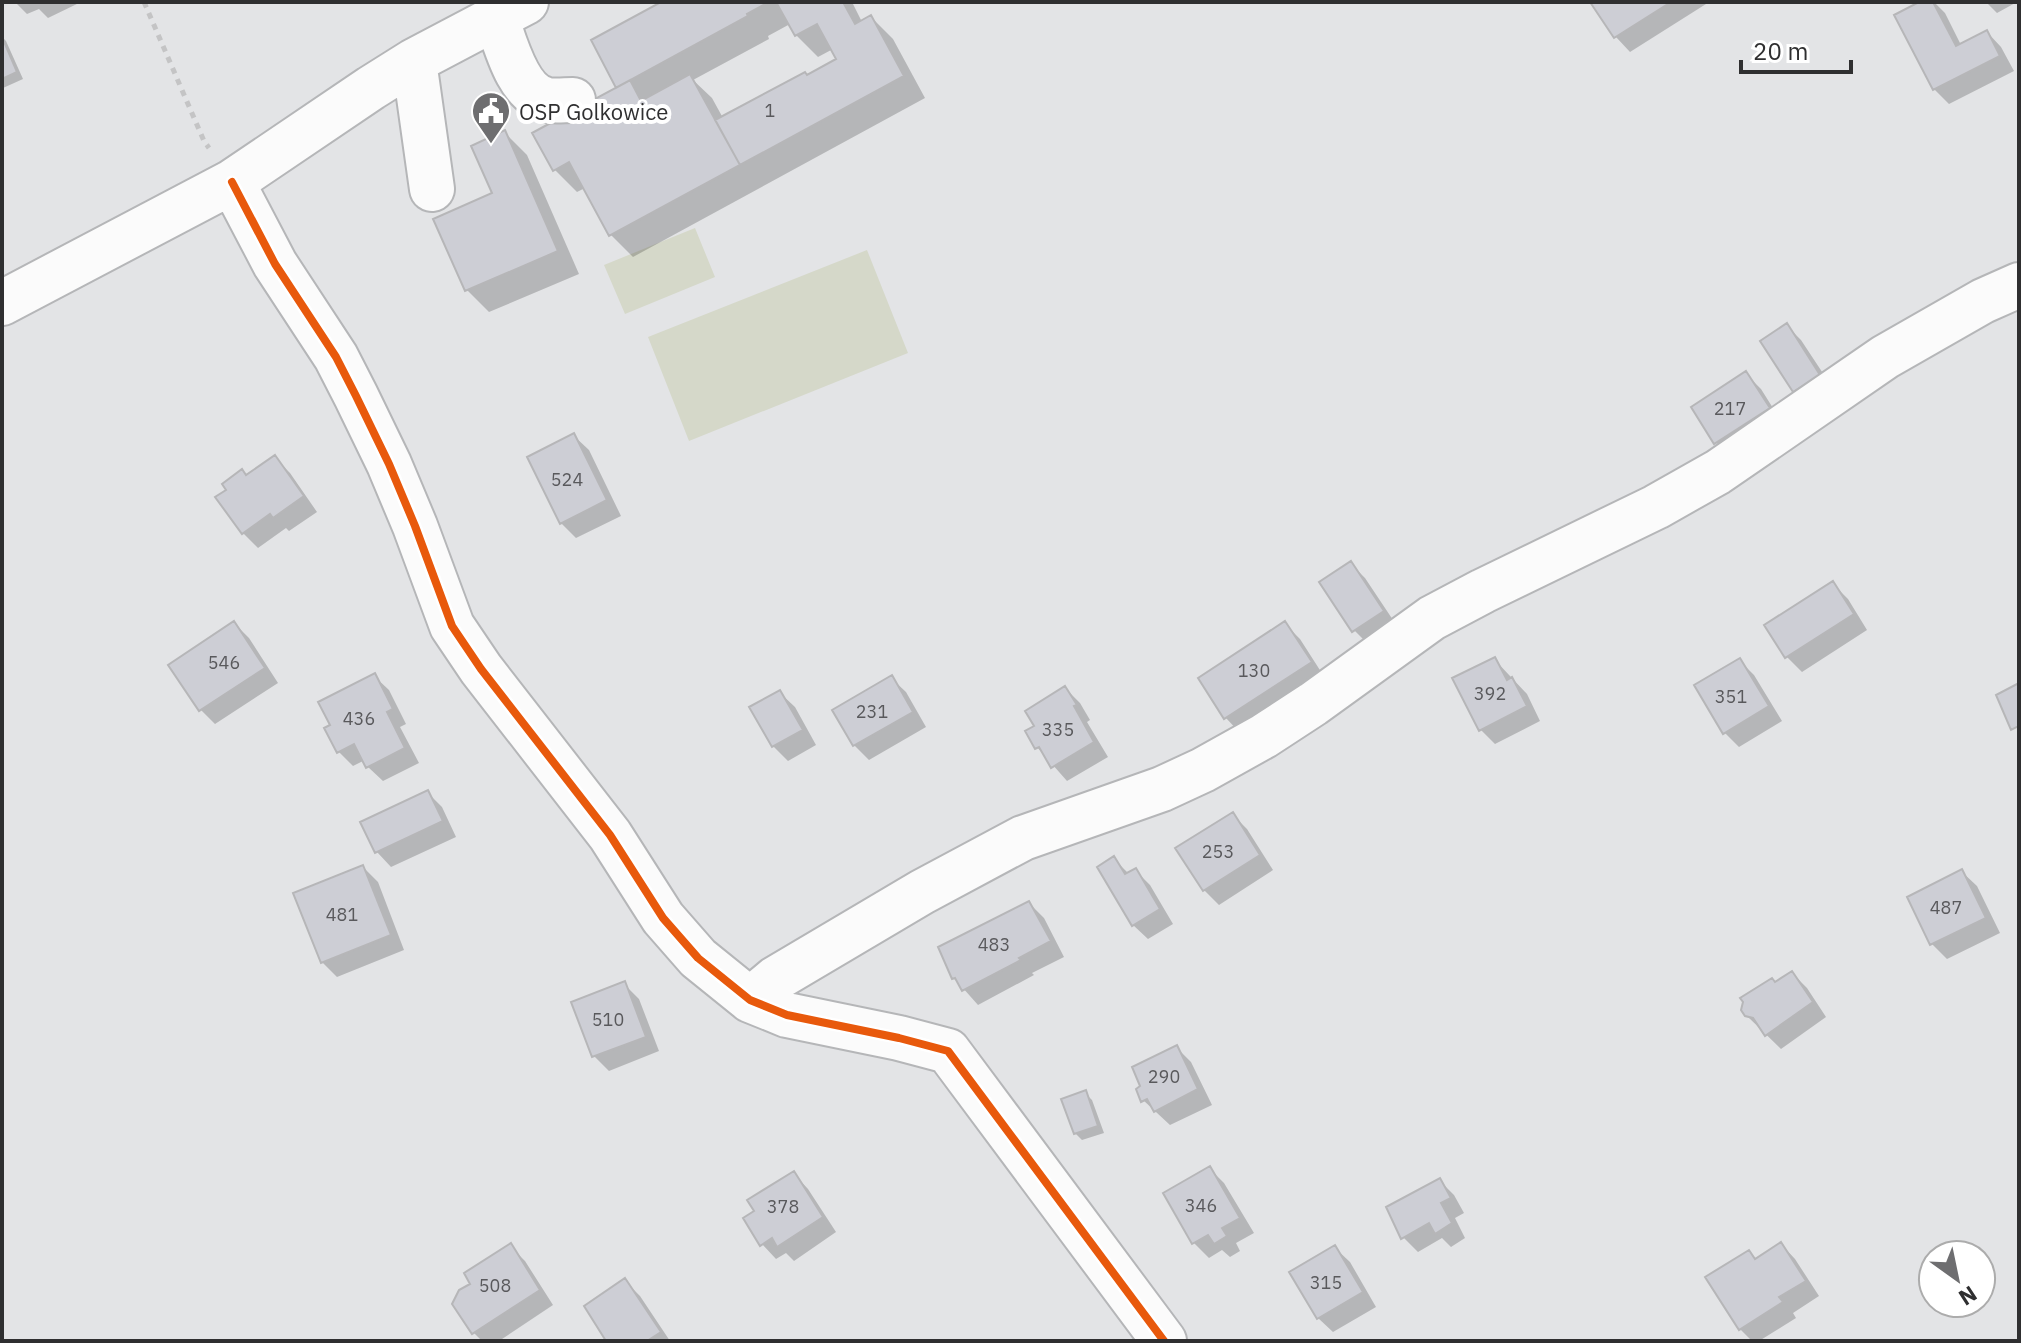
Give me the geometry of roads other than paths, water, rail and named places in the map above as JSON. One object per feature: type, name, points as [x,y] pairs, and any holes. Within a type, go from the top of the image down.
[{"type":"street","points":[[2,303],[232,182],[414,61],[511,9],[513,65],[527,90],[545,100],[573,100]]},
{"type":"street","points":[[414,61],[432,189]]},
{"type":"street","points":[[232,182],[275,264],[336,357],[356,396],[415,526],[452,626],[481,669],[610,835],[663,918],[698,958],[750,1000],[787,1015],[948,1051],[1164,1341]]},
{"type":"street","points":[[750,1000],[775,979],[922,892],[1023,838],[1162,789],[1264,736],[1432,618],[1656,507],[1718,472],[1885,357],[1983,301],[2019,285]]},
{"type":"place","name":"OSP Golkowice","points":[[491,145]]}]
